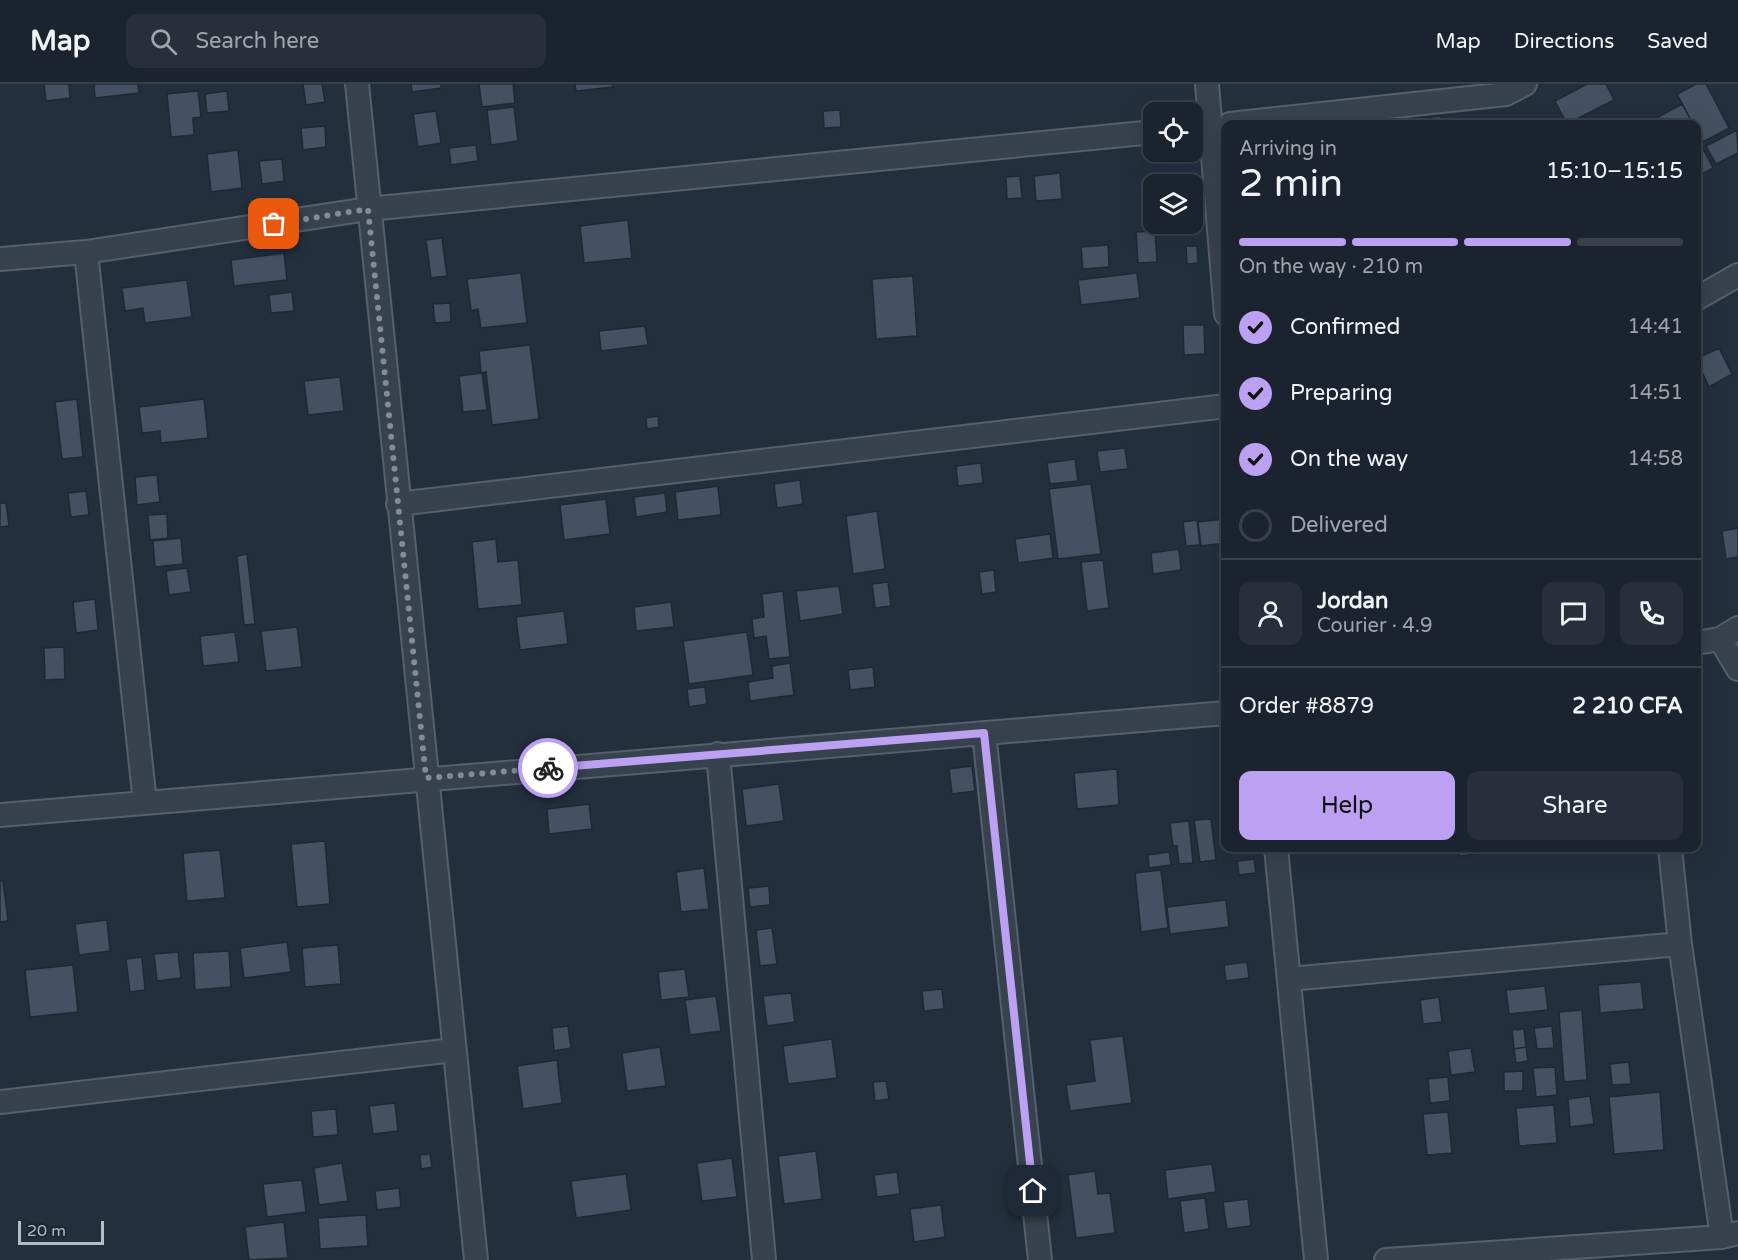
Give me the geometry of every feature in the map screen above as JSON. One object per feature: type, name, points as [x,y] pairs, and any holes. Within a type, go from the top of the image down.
[{"type":"street","points":[[357,84],[476,1260]]},
{"type":"street","points":[[1207,84],[1214,126],[1221,236]]},
{"type":"street","points":[[1269,120],[1506,94],[1525,84]]},
{"type":"street","points":[[0,259],[86,252],[368,209],[1143,133]]},
{"type":"street","points":[[86,252],[145,803]]},
{"type":"street","points":[[1701,296],[1738,275]]},
{"type":"street","points":[[398,504],[1221,407]]},
{"type":"street","points":[[1701,642],[1729,634],[1738,669]]},
{"type":"street","points":[[0,815],[1221,713]]},
{"type":"street","points":[[984,733],[1040,1260]]},
{"type":"street","points":[[718,754],[764,1260]]},
{"type":"street","points":[[1276,852],[1316,1260]]},
{"type":"street","points":[[1386,1260],[1730,1235],[1680,944],[1670,852]]},
{"type":"street","points":[[1289,979],[1680,944]]},
{"type":"street","points":[[0,1102],[454,1050]]},
{"type":"building","points":[[44,84],[69,84],[70,98],[46,101]]},
{"type":"building","points":[[94,84],[138,84],[139,93],[95,98]]},
{"type":"building","points":[[303,84],[322,84],[325,102],[306,105]]},
{"type":"building","points":[[411,84],[441,84],[441,88],[412,92]]},
{"type":"building","points":[[479,84],[513,84],[515,103],[482,107]]},
{"type":"building","points":[[575,84],[612,84],[613,87],[576,91]]},
{"type":"building","points":[[1587,84],[1606,84],[1614,100],[1575,120],[1565,120],[1555,101]]},
{"type":"building","points":[[1696,84],[1706,84],[1729,128],[1703,142],[1701,120],[1691,120],[1677,94]]},
{"type":"building","points":[[198,91],[201,117],[193,118],[194,135],[171,137],[167,94]]},
{"type":"building","points":[[227,91],[229,111],[207,113],[205,94]]},
{"type":"building","points":[[1682,104],[1691,120],[1660,120],[1658,117]]},
{"type":"building","points":[[514,107],[518,141],[491,145],[487,110]]},
{"type":"building","points":[[840,110],[841,127],[824,128],[823,111]]},
{"type":"building","points":[[436,111],[441,143],[418,147],[413,114]]},
{"type":"building","points":[[1441,116],[1442,120],[1404,120]]},
{"type":"building","points":[[325,126],[326,147],[303,150],[301,128]]},
{"type":"building","points":[[1737,130],[1738,153],[1716,164],[1706,146]]},
{"type":"building","points":[[476,145],[478,161],[451,165],[449,148]]},
{"type":"building","points":[[1701,148],[1713,168],[1701,174]]},
{"type":"building","points":[[238,150],[242,188],[211,192],[207,154]]},
{"type":"building","points":[[282,159],[284,181],[262,184],[259,161]]},
{"type":"building","points":[[1060,173],[1062,199],[1036,201],[1034,176]]},
{"type":"building","points":[[1020,176],[1022,198],[1007,199],[1006,177]]},
{"type":"building","points":[[628,220],[632,258],[584,263],[580,226]]},
{"type":"building","points":[[1136,232],[1155,234],[1157,262],[1138,263]]},
{"type":"building","points":[[442,238],[447,276],[431,278],[426,240]]},
{"type":"building","points":[[1108,245],[1109,267],[1083,269],[1081,247]]},
{"type":"building","points":[[1186,246],[1197,246],[1198,263],[1187,264]]},
{"type":"building","points":[[284,253],[287,280],[234,286],[231,260]]},
{"type":"building","points":[[521,273],[527,323],[481,328],[478,309],[471,311],[467,279]]},
{"type":"building","points":[[1137,273],[1140,298],[1081,305],[1078,280]]},
{"type":"building","points":[[913,276],[917,336],[876,339],[872,279]]},
{"type":"building","points":[[187,280],[192,317],[145,323],[143,308],[125,311],[122,288]]},
{"type":"building","points":[[292,292],[294,311],[271,313],[269,295]]},
{"type":"building","points":[[450,303],[451,322],[435,323],[433,304]]},
{"type":"building","points":[[1183,325],[1204,325],[1205,354],[1184,355]]},
{"type":"building","points":[[645,326],[648,345],[601,351],[599,331]]},
{"type":"building","points":[[530,345],[539,419],[492,425],[486,372],[481,373],[479,351]]},
{"type":"building","points":[[1719,348],[1732,374],[1709,387],[1701,370],[1701,357]]},
{"type":"building","points":[[482,373],[487,410],[463,412],[459,376]]},
{"type":"building","points":[[340,377],[344,411],[308,415],[304,381]]},
{"type":"building","points":[[77,399],[83,457],[62,459],[55,402]]},
{"type":"building","points":[[204,399],[208,438],[161,443],[160,431],[142,433],[139,407]]},
{"type":"building","points":[[658,416],[659,427],[647,429],[646,418]]},
{"type":"building","points":[[1125,448],[1128,469],[1100,472],[1097,451]]},
{"type":"building","points":[[1075,459],[1078,481],[1050,484],[1047,463]]},
{"type":"building","points":[[981,463],[983,483],[958,486],[956,466]]},
{"type":"building","points":[[157,475],[160,502],[137,505],[135,477]]},
{"type":"building","points":[[800,480],[803,504],[777,508],[774,484]]},
{"type":"building","points":[[1091,484],[1101,554],[1058,559],[1049,489]]},
{"type":"building","points":[[718,486],[721,515],[678,520],[675,492]]},
{"type":"building","points":[[86,491],[89,515],[71,517],[68,493]]},
{"type":"building","points":[[665,493],[667,512],[636,517],[634,497]]},
{"type":"building","points":[[606,499],[610,534],[564,540],[560,505]]},
{"type":"building","points":[[0,503],[6,503],[9,526],[0,527]]},
{"type":"building","points":[[877,511],[885,569],[853,574],[846,516]]},
{"type":"building","points":[[167,514],[168,538],[150,540],[148,515]]},
{"type":"building","points":[[1221,519],[1221,544],[1201,546],[1198,522]]},
{"type":"building","points":[[1197,520],[1200,545],[1186,546],[1183,522]]},
{"type":"building","points":[[1738,528],[1738,557],[1726,559],[1722,531]]},
{"type":"building","points":[[1050,534],[1053,558],[1018,563],[1015,539]]},
{"type":"building","points":[[181,538],[183,564],[155,567],[153,541]]},
{"type":"building","points":[[496,539],[498,562],[518,560],[522,605],[478,609],[472,542]]},
{"type":"building","points":[[1179,549],[1181,570],[1153,574],[1151,553]]},
{"type":"building","points":[[247,554],[255,624],[244,625],[237,556]]},
{"type":"building","points":[[1103,560],[1109,608],[1087,611],[1081,562]]},
{"type":"building","points":[[187,568],[191,592],[169,595],[166,571]]},
{"type":"building","points":[[994,570],[996,592],[982,594],[979,572]]},
{"type":"building","points":[[888,582],[891,606],[875,608],[872,584]]},
{"type":"building","points":[[839,586],[843,614],[800,621],[796,591]]},
{"type":"building","points":[[783,591],[790,657],[769,659],[766,636],[754,638],[752,619],[764,617],[762,594]]},
{"type":"building","points":[[95,599],[98,630],[76,633],[73,602]]},
{"type":"building","points":[[671,602],[674,627],[636,631],[634,607]]},
{"type":"building","points":[[564,611],[568,644],[520,650],[516,617]]},
{"type":"building","points":[[297,627],[302,667],[266,671],[261,631]]},
{"type":"building","points":[[235,632],[239,662],[203,666],[200,636]]},
{"type":"building","points":[[747,632],[753,675],[689,684],[683,641]]},
{"type":"building","points":[[64,647],[65,679],[45,680],[44,648]]},
{"type":"building","points":[[790,663],[794,695],[750,701],[748,682],[773,678],[772,666]]},
{"type":"building","points":[[873,667],[875,687],[850,690],[848,670]]},
{"type":"building","points":[[705,687],[707,704],[689,707],[687,689]]},
{"type":"building","points":[[972,766],[975,791],[952,794],[949,769]]},
{"type":"building","points":[[1117,769],[1119,805],[1077,809],[1074,773]]},
{"type":"building","points":[[779,784],[784,821],[746,826],[742,789]]},
{"type":"building","points":[[589,804],[592,829],[549,834],[547,809]]},
{"type":"building","points":[[1211,819],[1216,860],[1200,862],[1194,820]]},
{"type":"building","points":[[1189,821],[1193,863],[1179,864],[1177,846],[1173,846],[1170,823]]},
{"type":"building","points":[[325,841],[330,904],[297,907],[291,844]]},
{"type":"building","points":[[220,850],[225,898],[187,901],[183,853]]},
{"type":"building","points":[[1169,852],[1171,865],[1149,868],[1148,855]]},
{"type":"building","points":[[1458,852],[1493,852],[1459,856]]},
{"type":"building","points":[[1254,859],[1256,873],[1239,875],[1237,861]]},
{"type":"building","points":[[704,868],[709,909],[681,912],[676,872]]},
{"type":"building","points":[[1161,870],[1168,928],[1141,932],[1135,873]]},
{"type":"building","points":[[0,881],[3,881],[8,921],[0,922]]},
{"type":"building","points":[[769,886],[770,905],[750,907],[748,888]]},
{"type":"building","points":[[1226,900],[1229,927],[1170,934],[1167,907]]},
{"type":"building","points":[[107,920],[110,951],[79,955],[75,924]]},
{"type":"building","points":[[772,928],[777,964],[760,966],[756,930]]},
{"type":"building","points":[[287,942],[291,972],[244,978],[240,948]]},
{"type":"building","points":[[338,945],[341,984],[305,987],[302,948]]},
{"type":"building","points":[[229,951],[231,987],[195,990],[193,953]]},
{"type":"building","points":[[178,952],[181,978],[157,981],[154,954]]},
{"type":"building","points":[[142,957],[145,990],[130,992],[126,959]]},
{"type":"building","points":[[1247,962],[1249,978],[1226,981],[1224,965]]},
{"type":"building","points":[[73,965],[78,1012],[30,1017],[25,970]]},
{"type":"building","points":[[685,969],[689,997],[661,1000],[658,972]]},
{"type":"building","points":[[1641,982],[1644,1009],[1600,1013],[1598,985]]},
{"type":"building","points":[[1545,986],[1548,1010],[1509,1014],[1506,990]]},
{"type":"building","points":[[942,989],[944,1009],[924,1011],[922,991]]},
{"type":"building","points":[[791,993],[795,1022],[767,1026],[763,996]]},
{"type":"building","points":[[716,996],[721,1031],[690,1035],[685,1000]]},
{"type":"building","points":[[1439,997],[1442,1022],[1423,1024],[1420,1000]]},
{"type":"building","points":[[1582,1010],[1587,1080],[1564,1082],[1559,1012]]},
{"type":"building","points":[[568,1026],[571,1048],[554,1051],[552,1028]]},
{"type":"building","points":[[1552,1026],[1554,1048],[1537,1049],[1534,1028]]},
{"type":"building","points":[[1524,1029],[1526,1047],[1514,1049],[1512,1030]]},
{"type":"building","points":[[1123,1036],[1132,1103],[1070,1111],[1066,1085],[1095,1081],[1090,1040]]},
{"type":"building","points":[[832,1039],[837,1078],[788,1084],[783,1046]]},
{"type":"building","points":[[660,1047],[666,1086],[627,1091],[622,1053]]},
{"type":"building","points":[[1526,1047],[1528,1061],[1516,1063],[1514,1049]]},
{"type":"building","points":[[1471,1048],[1475,1072],[1451,1075],[1448,1051]]},
{"type":"building","points":[[557,1060],[562,1103],[523,1109],[517,1066]]},
{"type":"building","points":[[1629,1062],[1631,1084],[1612,1085],[1610,1064]]},
{"type":"building","points":[[1555,1067],[1557,1095],[1536,1097],[1533,1068]]},
{"type":"building","points":[[1523,1071],[1523,1091],[1504,1091],[1504,1072]]},
{"type":"building","points":[[1448,1077],[1450,1101],[1430,1103],[1428,1079]]},
{"type":"building","points":[[886,1081],[889,1099],[875,1101],[873,1082]]},
{"type":"building","points":[[1660,1092],[1664,1150],[1614,1154],[1609,1097]]},
{"type":"building","points":[[1590,1096],[1594,1124],[1570,1127],[1568,1099]]},
{"type":"building","points":[[395,1103],[398,1131],[373,1134],[369,1106]]},
{"type":"building","points":[[1554,1105],[1557,1143],[1519,1146],[1516,1108]]},
{"type":"building","points":[[336,1109],[338,1135],[313,1137],[311,1111]]},
{"type":"building","points":[[1448,1112],[1452,1153],[1427,1155],[1423,1114]]},
{"type":"building","points":[[816,1151],[822,1199],[784,1204],[778,1156]]},
{"type":"building","points":[[430,1154],[432,1167],[421,1169],[420,1155]]},
{"type":"building","points":[[732,1158],[737,1197],[702,1201],[697,1163]]},
{"type":"building","points":[[342,1163],[348,1201],[319,1205],[314,1168]]},
{"type":"building","points":[[1212,1164],[1216,1192],[1168,1199],[1165,1170]]},
{"type":"building","points":[[1095,1171],[1098,1194],[1110,1193],[1115,1233],[1076,1238],[1068,1175]]},
{"type":"building","points":[[897,1172],[900,1194],[877,1197],[874,1175]]},
{"type":"building","points":[[626,1174],[631,1210],[576,1218],[571,1181]]},
{"type":"building","points":[[302,1180],[306,1212],[267,1217],[263,1184]]},
{"type":"building","points":[[399,1188],[401,1207],[377,1210],[375,1191]]},
{"type":"building","points":[[1205,1198],[1209,1229],[1184,1233],[1180,1201]]},
{"type":"building","points":[[1248,1199],[1251,1226],[1227,1229],[1223,1202]]},
{"type":"building","points":[[941,1205],[945,1237],[914,1242],[910,1209]]},
{"type":"building","points":[[366,1215],[368,1246],[320,1249],[318,1218]]},
{"type":"building","points":[[284,1222],[288,1258],[249,1260],[245,1227]]},
{"type":"way so far","points":[[274,224],[368,209],[426,778],[548,768]]},
{"type":"route","points":[[548,768],[984,733],[1033,1191]]}]
